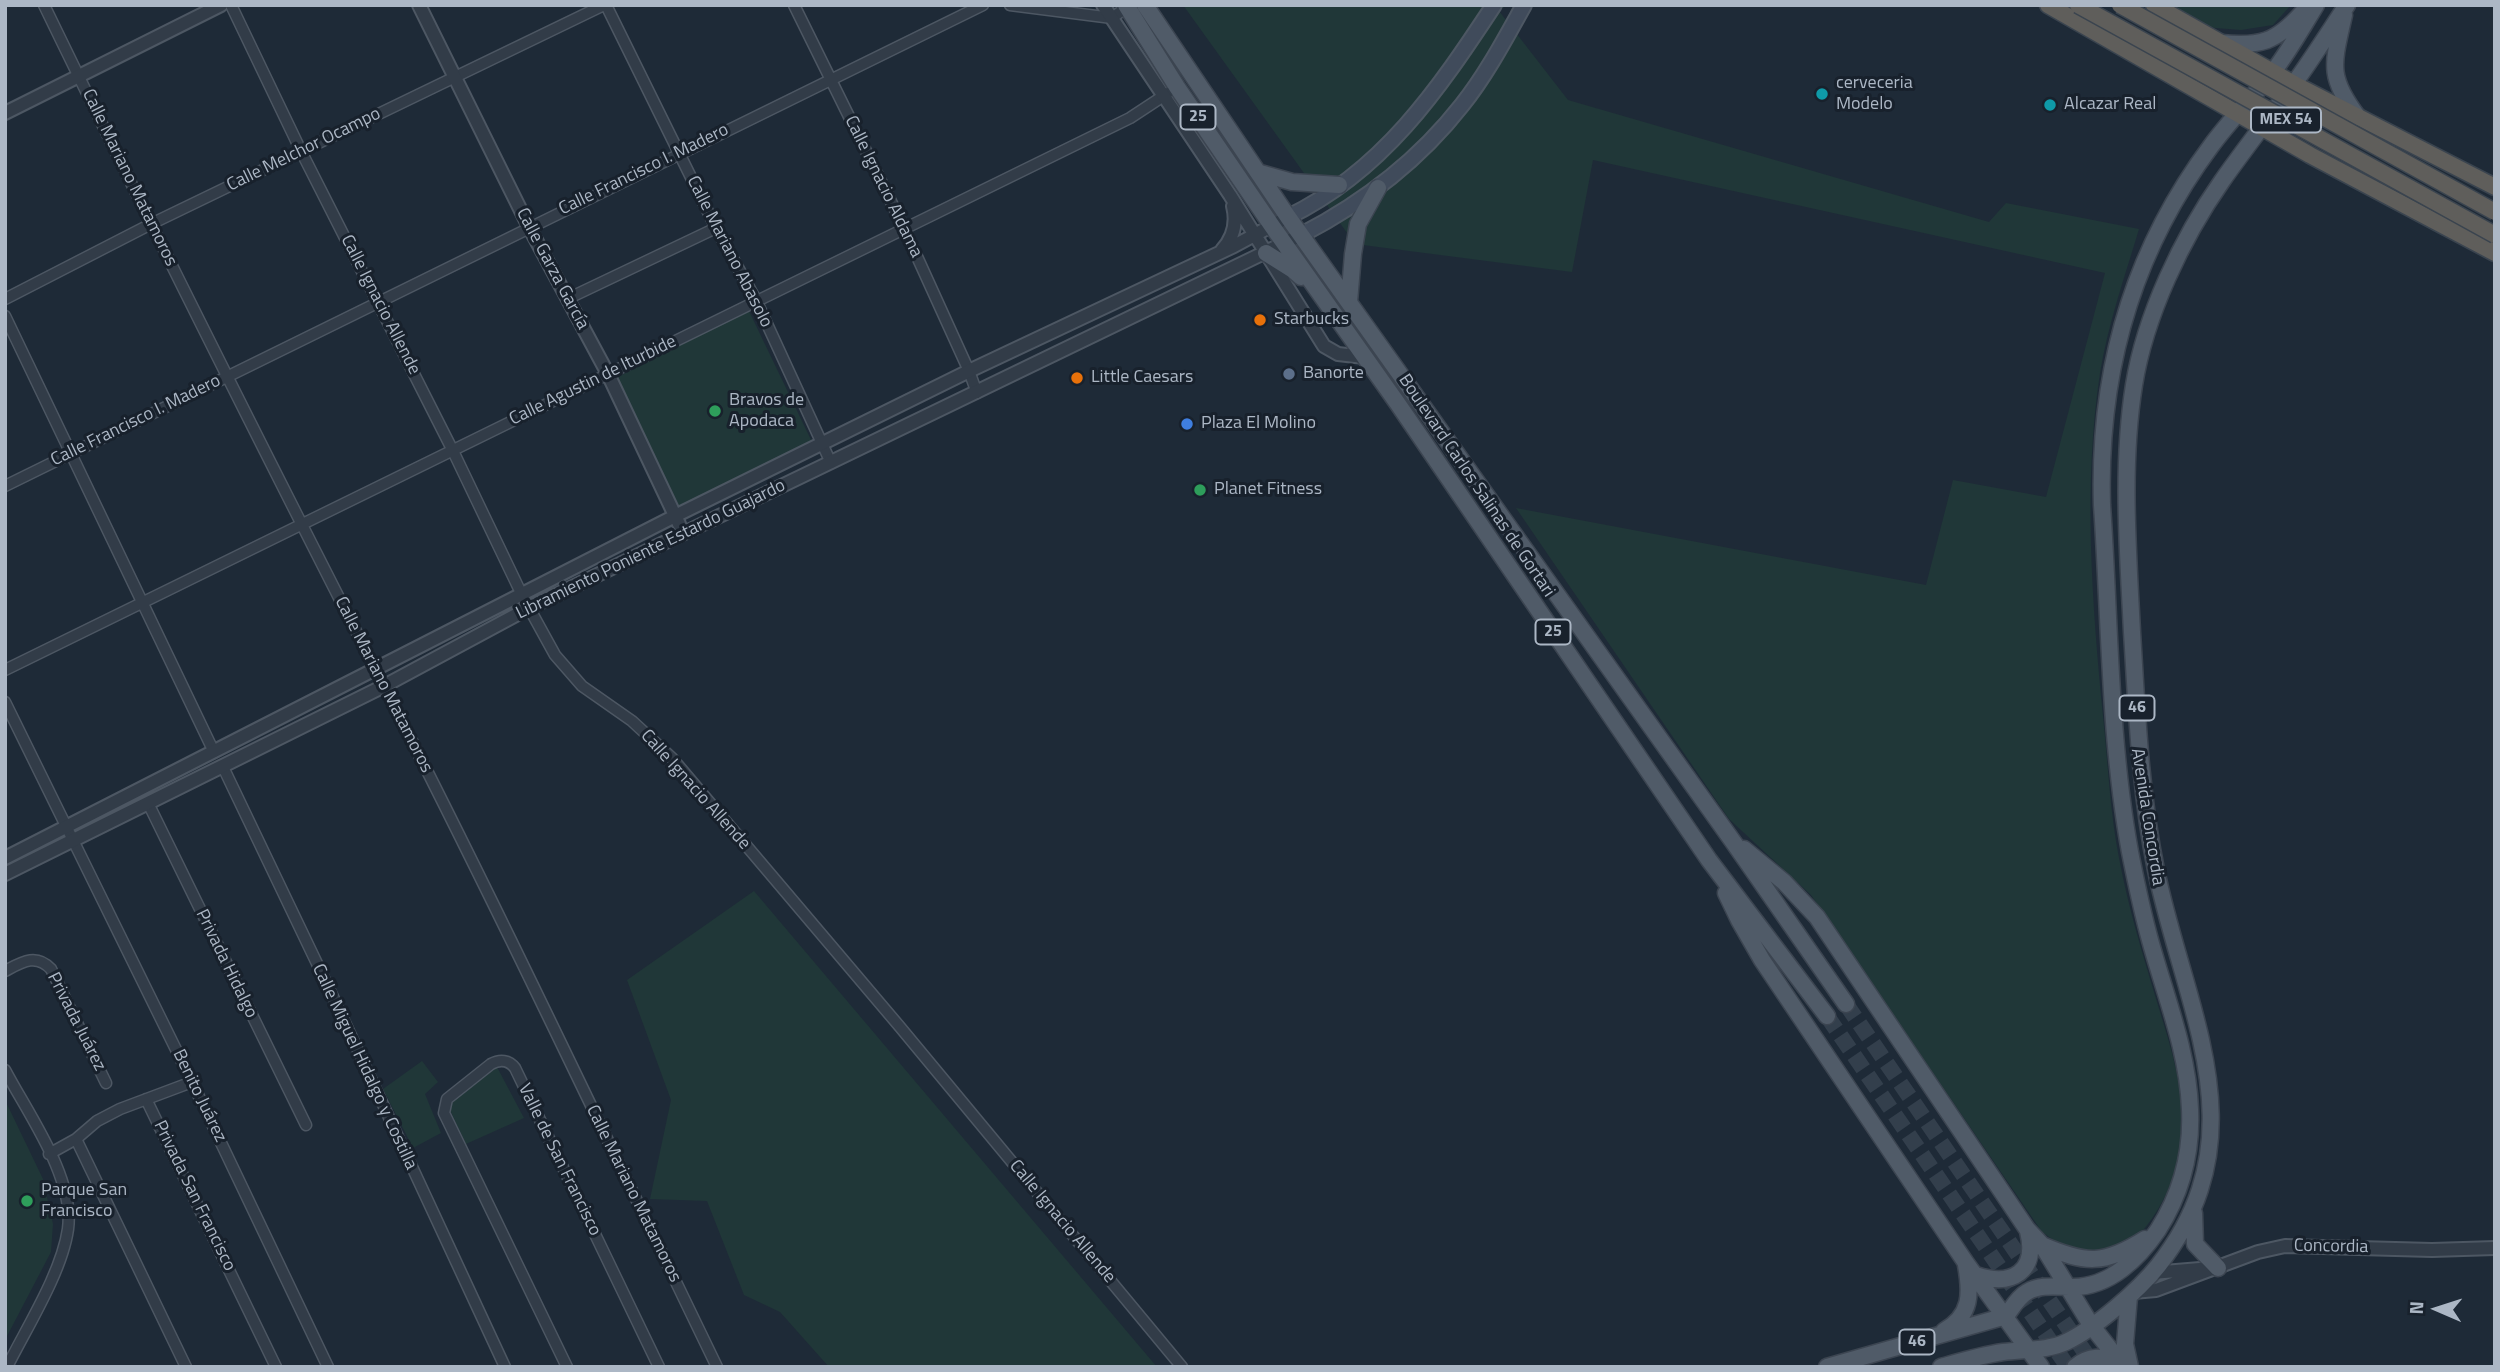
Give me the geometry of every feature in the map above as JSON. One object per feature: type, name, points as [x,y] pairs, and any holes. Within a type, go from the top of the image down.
[{"type":"highway","points":[[2048,5],[2310,155],[2495,253]]},
{"type":"highway","name":"MEX 54","points":[[2078,5],[2495,235]]},
{"type":"highway","name":"MEX 54","points":[[2120,5],[2495,212]]},
{"type":"highway","points":[[2154,5],[2272,73],[2495,187]]},
{"type":"highway","points":[[2170,75],[2196,75],[2205,64],[2207,53],[2197,30]]},
{"type":"highway","points":[[2310,155],[2306,141],[2309,127],[2318,116],[2337,107]]},
{"type":"main road","name":"Boulevard Carlos Salinas de Gortari","points":[[1146,5],[1301,235],[1846,1004]]},
{"type":"main road","points":[[1288,216],[1339,186],[1369,164],[1401,133],[1494,5]]},
{"type":"main road","points":[[1301,235],[1378,188],[1432,140],[1463,103],[1524,5]]},
{"type":"main road","points":[[2221,43],[2252,45],[2275,38],[2290,27],[2308,5]]},
{"type":"main road","name":"Avenida Concordia","points":[[1827,1367],[2006,1315],[2027,1292],[2044,1287],[2095,1283],[2126,1267],[2156,1232],[2171,1208],[2188,1152],[2190,1110],[2181,1048],[2149,937],[2124,813],[2113,698],[2102,505],[2102,436],[2105,407],[2118,340],[2141,269],[2166,217],[2212,144],[2272,73],[2316,5]]},
{"type":"main road","name":"Boulevard Carlos Salinas de Gortari","points":[[1127,6],[1171,91],[1285,244],[1709,860],[1827,1016]]},
{"type":"main road","points":[[2346,6],[2334,68],[2339,89],[2358,117]]},
{"type":"main road","name":"Avenida Concordia","points":[[1941,1367],[1999,1352],[2056,1346],[2091,1325],[2131,1294],[2177,1241],[2204,1179],[2209,1151],[2211,1101],[2197,1024],[2157,872],[2141,769],[2129,570],[2127,504],[2130,412],[2134,381],[2147,334],[2175,264],[2209,200],[2294,84],[2346,6]]},
{"type":"main road","points":[[1260,173],[1292,182],[1339,186]]},
{"type":"main road","points":[[1349,302],[1358,224],[1378,188]]},
{"type":"main road","points":[[1266,253],[1293,270],[1326,304]]},
{"type":"main road","points":[[1734,843],[1765,864],[1817,917],[2027,1229],[2042,1245],[2091,1325],[2124,1365]]},
{"type":"main road","points":[[1709,860],[1749,940],[1971,1269],[2041,1367]]},
{"type":"main road","points":[[2194,1207],[2195,1244],[2216,1269]]},
{"type":"main road","points":[[1971,1269],[2003,1280],[2019,1273],[2027,1265],[2030,1252],[2027,1229]]},
{"type":"main road","points":[[2042,1245],[2075,1258],[2104,1260],[2129,1249],[2156,1232]]},
{"type":"main road","points":[[1931,1338],[1949,1328],[1965,1310],[1970,1295],[1971,1269]]},
{"type":"main road","points":[[2124,1365],[2131,1294]]},
{"type":"main road","points":[[2075,1367],[2082,1361],[2095,1357],[2105,1357],[2124,1365]]},
{"type":"main road","points":[[1962,1361],[1992,1367]]},
{"type":"street","name":"Calle Mariano Matamoros","points":[[44,5],[226,376],[513,945],[717,1367]]},
{"type":"street","points":[[5,113],[220,5]]},
{"type":"street","name":"Calle Ignacio Allende","points":[[231,5],[522,595],[555,655],[582,686],[632,721],[672,758],[1019,1169],[1182,1367]]},
{"type":"street","name":"Calle Garza García","points":[[419,5],[529,227],[608,374],[683,534]]},
{"type":"street","name":"Calle Melchor Ocampo","points":[[5,299],[151,224],[605,5]]},
{"type":"street","name":"Calle Mariano Abasolo","points":[[605,5],[716,228],[756,300],[831,463]]},
{"type":"street","name":"Calle Ignacio Aldama","points":[[794,5],[904,229],[977,393]]},
{"type":"street","name":"Calle Francisco I. Madero","points":[[5,486],[983,5]]},
{"type":"street","points":[[1010,5],[1112,18],[1127,6]]},
{"type":"street","points":[[1103,5],[1171,91],[1230,195],[1324,346],[1338,354],[1364,357]]},
{"type":"street","name":"Calle Agustin de Iturbide","points":[[5,670],[1130,118],[1171,91]]},
{"type":"street","points":[[1221,251],[1230,241],[1235,218],[1230,195]]},
{"type":"street","name":"Libramiento Poniente Estardo Guajardo","points":[[5,858],[675,516],[1288,216]]},
{"type":"street","points":[[567,299],[716,228]]},
{"type":"street","name":"Libramiento Poniente Estardo Guajardo","points":[[5,874],[384,686],[529,608],[1301,235]]},
{"type":"street","points":[[5,316],[214,752]]},
{"type":"street","name":"Benito Juárez","points":[[5,702],[192,1082],[328,1367]]},
{"type":"street","name":"Calle Miguel Hidalgo y Costilla","points":[[222,767],[334,999],[505,1367]]},
{"type":"street","name":"Privada Hidalgo","points":[[148,803],[306,1125]]},
{"type":"street","name":"Privada Juárez","points":[[5,971],[35,959],[44,962],[51,969],[106,1083]]},
{"type":"street","name":"Valle de San Francisco","points":[[567,1367],[444,1113],[447,1099],[491,1064],[499,1061],[508,1062],[515,1068],[659,1367]]},
{"type":"street","points":[[5,1070],[60,1177],[66,1200],[68,1227],[61,1256],[7,1367]]},
{"type":"street","points":[[146,1099],[192,1082]]},
{"type":"street","name":"Privada San Francisco","points":[[50,1154],[76,1139],[97,1121],[146,1099],[276,1367]]},
{"type":"street","points":[[76,1139],[186,1367]]},
{"type":"street","name":"Concordia","points":[[2131,1294],[2157,1290],[2258,1252],[2293,1245],[2432,1250],[2495,1248]]},
{"type":"street","points":[[2152,1273],[2216,1269]]},
{"type":"green space","points":[[1183,5],[1507,5],[1499,11],[1568,100],[1989,222],[2006,203],[2139,229],[2103,355],[2095,415],[2091,501],[2099,673],[2116,841],[2131,913],[2173,1058],[2181,1096],[2182,1134],[2177,1167],[2165,1197],[2136,1238],[2111,1253],[2092,1255],[2074,1251],[2042,1232],[1811,895],[1729,819],[1516,508],[1926,585],[1953,480],[2046,497],[2105,273],[1593,160],[1572,272],[1355,244]]},
{"type":"green space","points":[[2164,5],[2291,5],[2273,25],[2241,30],[2203,27]]},
{"type":"green space","name":"Bravos de Apodaca","points":[[748,309],[813,444],[680,509],[616,378]]},
{"type":"green space","points":[[754,891],[1157,1367],[829,1367],[780,1312],[744,1295],[707,1201],[650,1199],[671,1100],[627,980]]},
{"type":"green space","points":[[422,1061],[438,1082],[425,1094],[441,1133],[413,1148],[383,1089]]},
{"type":"green space","points":[[497,1067],[524,1118],[466,1144],[448,1106]]},
{"type":"green space","name":"Parque San Francisco","points":[[5,1100],[43,1179],[53,1224],[51,1252],[5,1340]]},
{"type":"tunnel","points":[[1846,1004],[2095,1367]]},
{"type":"tunnel","points":[[1827,1016],[2068,1367]]},
{"type":"place","name":"cerveceria Modelo","points":[[1822,94]]},
{"type":"place","name":"Alcazar Real","points":[[2050,105]]},
{"type":"place","name":"Starbucks","points":[[1260,320]]},
{"type":"place","name":"Banorte","points":[[1289,374]]},
{"type":"place","name":"Little Caesars","points":[[1077,378]]},
{"type":"place","name":"Bravos de Apodaca","points":[[715,411]]},
{"type":"place","name":"Plaza El Molino","points":[[1187,424]]},
{"type":"place","name":"Planet Fitness","points":[[1200,490]]},
{"type":"place","name":"Parque San Francisco","points":[[27,1201]]}]
